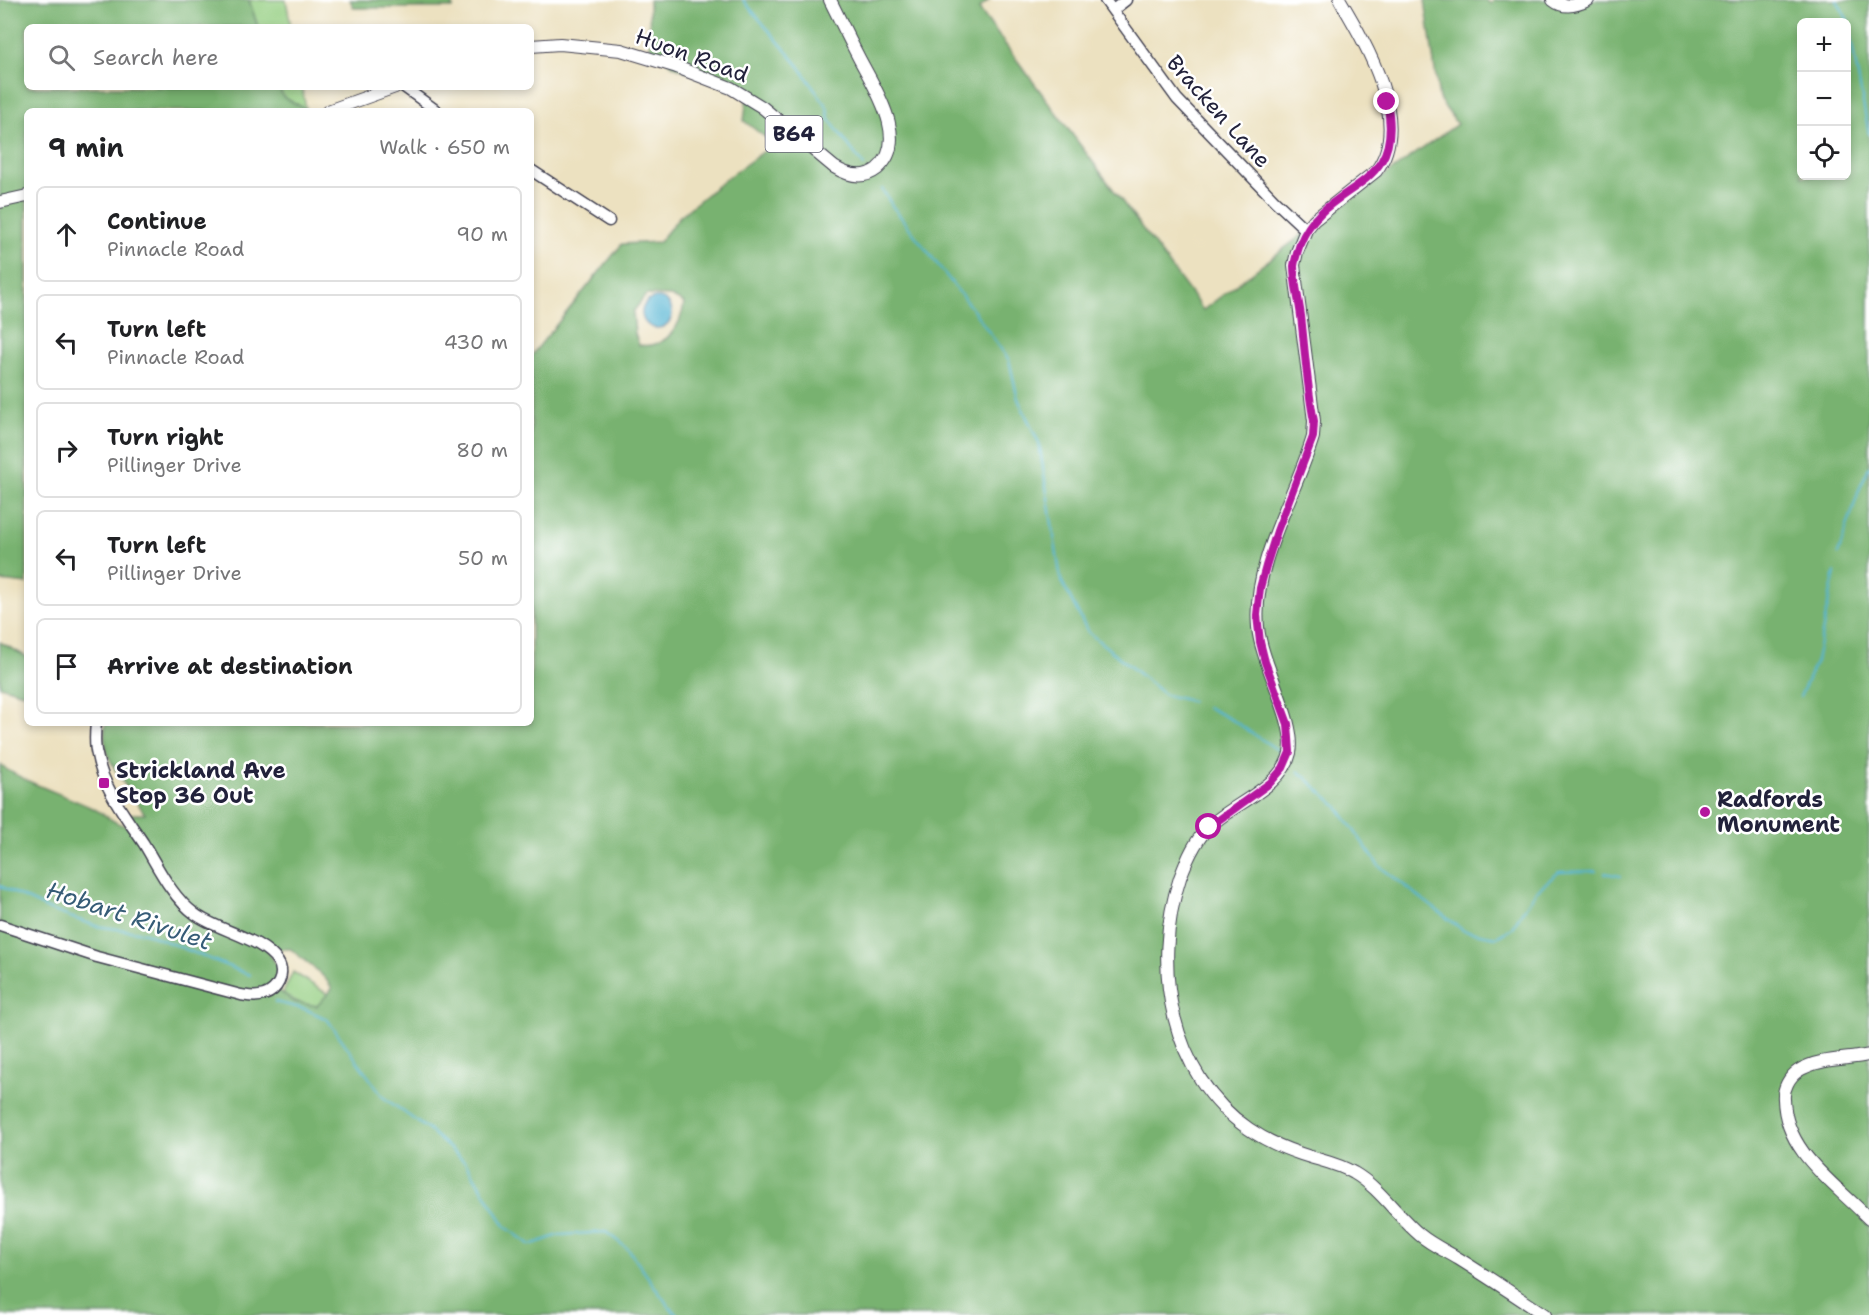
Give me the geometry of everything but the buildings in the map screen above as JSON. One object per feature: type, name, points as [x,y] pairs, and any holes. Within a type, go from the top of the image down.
[{"type":"main road","name":"Huon Road","points":[[534,46],[577,45],[621,50],[709,79],[747,96],[834,167],[849,174],[865,175],[878,168],[886,158],[891,136],[888,120],[879,97],[830,0]]},
{"type":"main road","points":[[1340,0],[1380,80],[1389,114],[1390,141],[1382,163],[1376,171],[1321,213],[1306,230],[1294,265],[1314,421],[1313,437],[1277,531],[1260,588],[1257,615],[1265,662],[1288,724],[1290,752],[1283,768],[1270,783],[1209,827],[1198,840],[1188,860],[1175,898],[1168,948],[1167,973],[1173,1015],[1183,1044],[1202,1083],[1214,1099],[1230,1114],[1250,1130],[1273,1142],[1353,1172],[1371,1185],[1398,1215],[1423,1237],[1545,1315]]},
{"type":"main road","points":[[1553,0],[1566,6],[1588,0]]},
{"type":"main road","points":[[339,108],[387,90]]},
{"type":"main road","points":[[0,202],[24,197]]},
{"type":"main road","points":[[1869,1055],[1810,1065],[1796,1072],[1788,1081],[1783,1093],[1789,1126],[1799,1145],[1815,1168],[1869,1219]]},
{"type":"street","name":"Bracken Lane","points":[[1105,0],[1177,99],[1306,230]]},
{"type":"street","points":[[1113,10],[1126,0]]},
{"type":"street","points":[[408,90],[433,108]]},
{"type":"street","points":[[534,172],[609,221]]},
{"type":"street","points":[[0,925],[87,954],[241,995],[257,997],[267,994],[280,980],[280,966],[271,953],[202,919],[187,908],[174,892],[109,786],[96,755],[96,726]]},
{"type":"green space","points":[[0,0],[249,0],[257,24],[24,24],[24,90],[280,90],[283,97],[304,108],[24,108],[24,584],[0,581]]},
{"type":"green space","points":[[249,0],[286,0],[290,24],[257,24]]},
{"type":"green space","points":[[350,0],[452,0],[453,8],[354,8]]},
{"type":"green space","points":[[649,0],[989,0],[979,9],[1203,310],[1311,228],[1457,124],[1439,99],[1425,0],[1486,0],[1491,4],[1494,0],[1869,0],[1869,1315],[0,1315],[0,765],[33,783],[96,810],[115,822],[132,827],[125,814],[145,814],[110,759],[104,735],[106,726],[534,726],[534,352],[622,244],[659,242],[680,216],[774,144],[744,121],[747,96],[674,66],[650,48]],"holes":[[[646,295],[671,296],[684,303],[676,327],[665,340],[649,345],[639,345],[635,334],[633,312]],[[266,949],[291,949],[319,973],[332,989],[317,1006],[295,1002],[275,988],[281,971]]]},
{"type":"green space","points":[[280,90],[303,90],[306,108],[304,108],[283,97]]},
{"type":"green space","points":[[0,642],[24,655],[24,690],[23,693],[0,686]]},
{"type":"green space","points":[[293,972],[326,993],[328,997],[323,1006],[302,1003],[283,993]]},
{"type":"water","points":[[657,298],[668,302],[672,313],[668,324],[657,328],[646,324],[642,313],[646,302]]},
{"type":"waterway","points":[[743,0],[799,66],[827,107],[829,119],[864,166]]},
{"type":"waterway","points":[[1837,0],[1847,19],[1869,134]]},
{"type":"waterway","points":[[882,189],[893,207],[1009,360],[1018,399],[1039,443],[1061,580],[1088,632],[1165,695],[1192,701]]},
{"type":"waterway","points":[[1838,554],[1869,467]]},
{"type":"waterway","points":[[1800,697],[1816,661],[1835,572]]},
{"type":"waterway","points":[[1207,707],[1234,721],[1279,751]]},
{"type":"waterway","points":[[1298,771],[1337,806],[1379,866],[1464,931],[1496,937],[1511,929],[1536,891],[1559,872],[1596,871]]},
{"type":"waterway","points":[[1605,873],[1620,876]]},
{"type":"waterway","name":"Hobart Rivulet","points":[[0,886],[50,910],[96,926],[145,933],[250,975]]},
{"type":"waterway","name":"Hobart Rivulet","points":[[275,1002],[305,1009],[327,1019],[383,1097],[430,1131],[466,1163],[506,1227],[530,1245],[559,1235],[606,1232],[628,1249],[670,1308],[678,1315]]},
{"type":"place","name":"Strickland Ave Stop 36 Out","points":[[104,783]]},
{"type":"place","name":"Radfords Monument","points":[[1705,812]]},
{"type":"route","points":[[1209,827],[1270,783],[1283,768],[1290,752],[1288,724],[1265,662],[1257,615],[1260,588],[1277,531],[1310,450],[1313,437],[1314,421],[1294,265],[1306,230],[1314,220],[1376,171],[1382,163],[1390,141],[1387,102]]}]
